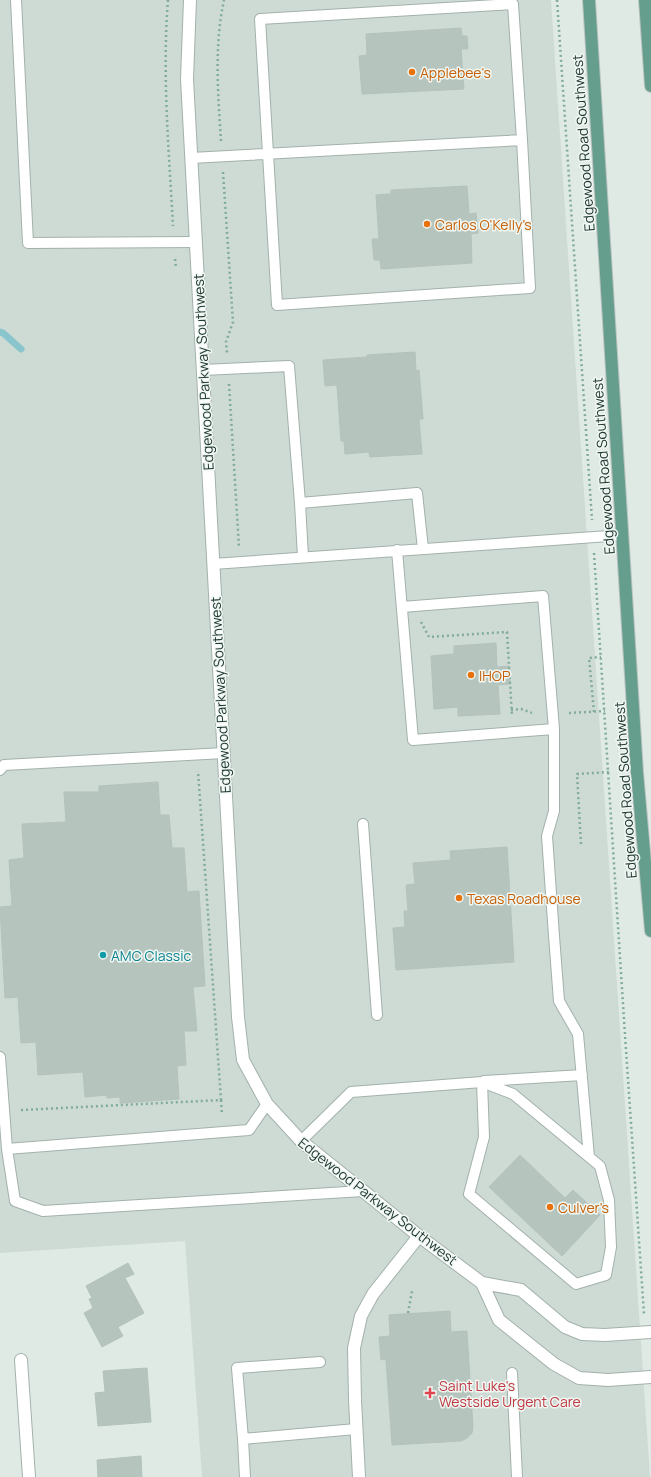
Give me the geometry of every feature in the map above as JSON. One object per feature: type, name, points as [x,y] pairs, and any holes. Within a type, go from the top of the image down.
[{"type":"main road","name":"Edgewood Road Southwest","points":[[589,0],[637,772],[651,930]]},
{"type":"main road","points":[[645,0],[651,86]]},
{"type":"street","name":"Edgewood Parkway Southwest","points":[[190,0],[187,79],[238,1017],[242,1060],[267,1104],[301,1141],[419,1236],[482,1283],[521,1290],[564,1327],[582,1334],[605,1335],[651,1332]]},
{"type":"street","points":[[359,1477],[354,1348],[360,1316],[373,1294],[419,1236]]},
{"type":"street","name":"Edgewood Parkway Southwest","points":[[482,1283],[499,1320],[554,1364],[579,1378],[608,1380],[651,1377]]},
{"type":"street","points":[[21,1360],[29,1477]]},
{"type":"lane","points":[[16,0],[28,243],[196,242]]},
{"type":"lane","points":[[513,4],[522,140],[530,288],[277,305],[260,19],[513,4]]},
{"type":"lane","points":[[191,158],[522,140]]},
{"type":"lane","points":[[203,370],[289,366],[303,557]]},
{"type":"lane","points":[[300,503],[417,493],[423,549]]},
{"type":"lane","points":[[213,564],[623,535]]},
{"type":"lane","points":[[397,550],[413,740],[554,729]]},
{"type":"lane","points":[[402,607],[543,596],[554,729],[554,811],[547,836],[559,1001],[578,1034],[589,1157]]},
{"type":"lane","points":[[0,770],[4,765],[224,753]]},
{"type":"lane","points":[[364,824],[377,1015]]},
{"type":"lane","points":[[0,1057],[7,1149],[15,1201],[43,1212],[363,1191]]},
{"type":"lane","points":[[301,1141],[351,1092],[582,1075]]},
{"type":"lane","points":[[482,1082],[512,1094],[600,1166],[609,1200],[611,1247],[606,1275],[576,1284],[469,1194],[484,1137],[482,1082]]},
{"type":"lane","points":[[7,1149],[249,1130],[267,1104]]},
{"type":"lane","points":[[245,1477],[237,1368],[320,1362]]},
{"type":"lane","points":[[512,1373],[517,1477]]},
{"type":"lane","points":[[243,1439],[356,1429]]},
{"type":"path","points":[[168,0],[166,32],[166,87],[176,268]]},
{"type":"path","points":[[224,0],[220,18],[217,70],[233,322],[226,342],[240,562]]},
{"type":"path","points":[[557,0],[644,1315]]},
{"type":"path","points":[[413,606],[429,637],[507,632],[513,720]]},
{"type":"path","points":[[601,657],[590,658],[594,712],[605,711]]},
{"type":"path","points":[[4,1111],[222,1100],[197,754]]},
{"type":"path","points":[[581,844],[577,774],[609,772]]},
{"type":"path","points":[[408,1313],[412,1291]]},
{"type":"shaded area","points":[[0,0],[551,0],[650,1477],[202,1477],[185,1241],[0,1253]]},
{"type":"building","name":"Applebee's","points":[[461,28],[462,36],[467,36],[468,49],[461,49],[464,89],[362,94],[359,56],[367,55],[366,34]]},
{"type":"building","name":"Carlos O'Kelly's","points":[[467,186],[469,214],[476,213],[478,233],[471,234],[472,263],[381,269],[380,260],[374,260],[372,239],[379,239],[376,195],[391,194],[391,190]]},
{"type":"building","points":[[415,352],[416,371],[419,370],[423,419],[419,419],[422,454],[370,457],[369,452],[345,454],[344,441],[341,441],[337,385],[325,386],[323,360]]},
{"type":"building","name":"IHOP","points":[[496,643],[497,667],[509,666],[510,684],[498,685],[500,714],[458,716],[458,707],[434,709],[431,656],[454,654],[454,646]]},
{"type":"building","name":"AMC Classic","points":[[158,782],[160,815],[169,815],[172,848],[184,848],[187,892],[199,891],[205,986],[193,987],[197,1031],[184,1031],[186,1065],[177,1066],[179,1099],[120,1103],[120,1097],[107,1098],[107,1095],[85,1097],[83,1072],[38,1075],[36,1042],[21,1043],[18,997],[5,998],[0,907],[12,906],[9,860],[24,858],[22,824],[66,822],[64,792],[99,792],[99,786]]},
{"type":"building","name":"Texas Roadhouse","points":[[507,847],[514,962],[396,970],[393,928],[405,927],[404,911],[408,911],[406,885],[415,884],[413,863],[451,860],[450,851]]},
{"type":"building","name":"Culver's","points":[[520,1155],[565,1198],[573,1190],[600,1215],[562,1256],[489,1187]]},
{"type":"building","points":[[128,1263],[134,1274],[125,1278],[144,1313],[118,1327],[123,1336],[102,1347],[84,1313],[93,1308],[89,1299],[92,1298],[86,1286]]},
{"type":"building","name":"Saint Luke's Westside Urgent Care","points":[[450,1311],[451,1332],[467,1331],[473,1427],[472,1433],[461,1441],[392,1445],[386,1359],[381,1360],[379,1337],[390,1336],[389,1315]]},
{"type":"building","points":[[147,1368],[151,1422],[98,1426],[95,1393],[105,1392],[103,1371]]},
{"type":"building","points":[[141,1456],[142,1477],[98,1477],[97,1460]]},
{"type":"waterway","points":[[0,332],[21,349]]},
{"type":"place","name":"Applebee's","points":[[412,72]]},
{"type":"place","name":"Carlos O'Kelly's","points":[[427,224]]},
{"type":"place","name":"IHOP","points":[[471,675]]},
{"type":"place","name":"Texas Roadhouse","points":[[459,898]]},
{"type":"place","name":"AMC Classic","points":[[103,955]]},
{"type":"place","name":"Culver's","points":[[550,1207]]},
{"type":"place","name":"Saint Luke's Westside Urgent Care","points":[[430,1393]]}]
